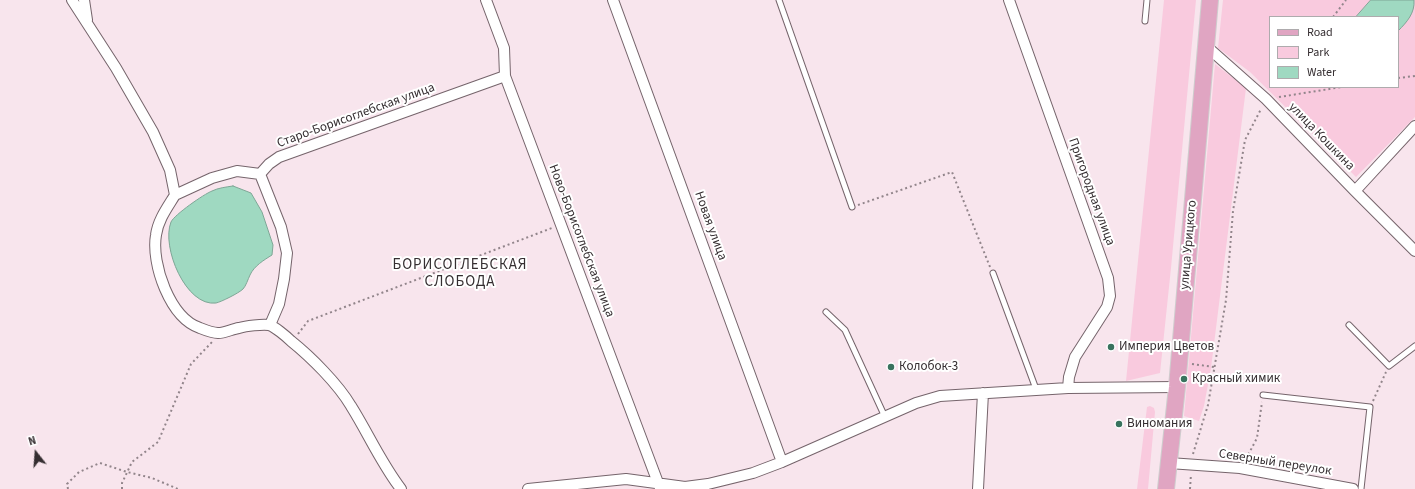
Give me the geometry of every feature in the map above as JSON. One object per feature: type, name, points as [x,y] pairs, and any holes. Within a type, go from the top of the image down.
[{"type":"main road","name":"улица Урицкого","points":[[1166,489],[1177,387],[1210,0]]},
{"type":"street","points":[[72,0],[116,68],[153,132],[170,170],[175,195]]},
{"type":"street","points":[[84,0],[89,26]]},
{"type":"street","name":"Ново-Борисоглебская улица","points":[[486,0],[504,48],[505,76],[660,486]]},
{"type":"street","name":"Новая улица","points":[[613,0],[782,462]]},
{"type":"street","name":"Пригородная улица","points":[[1009,0],[1108,278],[1110,296],[1107,307],[1075,357],[1069,377],[1068,388]]},
{"type":"street","name":"улица Кошкина","points":[[1205,45],[1266,99],[1415,251]]},
{"type":"street","name":"Старо-Борисоглебская улица","points":[[260,174],[269,164],[279,157],[505,76]]},
{"type":"street","points":[[1355,191],[1415,126]]},
{"type":"street","points":[[270,325],[279,304],[287,253],[281,227],[260,174],[237,172],[231,173],[212,178],[175,195],[163,213],[156,235],[155,255],[162,281],[172,304],[183,318],[199,328],[218,333],[240,327],[270,325],[292,342],[325,373],[350,404],[389,474],[401,489]]},
{"type":"street","points":[[528,489],[626,479],[660,486],[684,487],[708,484],[753,473],[782,462],[916,403],[940,396],[1036,389],[1177,387]]},
{"type":"street","points":[[978,489],[983,393]]},
{"type":"street","name":"Северный переулок","points":[[1169,463],[1240,468],[1353,489]]},
{"type":"lane","points":[[779,0],[852,207]]},
{"type":"lane","points":[[1145,21],[1147,0]]},
{"type":"lane","points":[[993,273],[1036,389]]},
{"type":"lane","points":[[826,312],[845,330],[885,417]]},
{"type":"lane","points":[[1349,325],[1389,366],[1415,346]]},
{"type":"lane","points":[[1263,395],[1370,407],[1361,489]]},
{"type":"path","points":[[1334,16],[1346,0]]},
{"type":"path","points":[[1399,78],[1415,76]]},
{"type":"path","points":[[1190,489],[1194,451],[1208,406],[1226,300],[1233,211],[1245,140],[1266,99],[1336,88]]},
{"type":"path","points":[[852,207],[952,172],[993,273]]},
{"type":"path","points":[[292,342],[308,321],[561,225]]},
{"type":"path","points":[[122,489],[122,483],[132,462],[158,442],[191,364],[209,346],[218,333]]},
{"type":"path","points":[[1187,363],[1214,367]]},
{"type":"path","points":[[1370,407],[1389,366]]},
{"type":"path","points":[[1240,468],[1257,438],[1263,395]]},
{"type":"path","points":[[68,489],[67,484],[79,472],[100,463],[152,478],[178,489]]},
{"type":"green space","points":[[1164,0],[1196,0],[1171,268],[1160,373],[1126,381]]},
{"type":"green space","points":[[1223,0],[1415,0],[1415,117],[1356,177],[1250,72],[1218,48]]},
{"type":"green space","points":[[1215,64],[1246,88],[1211,368],[1204,406],[1199,421],[1184,416]]},
{"type":"green space","points":[[1150,406],[1154,408],[1155,412],[1148,489],[1137,489],[1147,407]]},
{"type":"water","points":[[1371,0],[1414,0],[1410,17],[1399,30],[1399,16],[1357,16]]},
{"type":"water","points":[[233,186],[251,193],[262,212],[273,245],[272,255],[254,269],[241,291],[216,303],[205,302],[195,296],[186,286],[178,273],[170,246],[169,233],[171,222],[183,210],[208,193],[219,188]]},
{"type":"place","name":"Империя Цветов","points":[[1111,347]]},
{"type":"place","name":"Колобок-3","points":[[891,367]]},
{"type":"place","name":"Красный химик","points":[[1184,379]]},
{"type":"place","name":"Виномания","points":[[1119,424]]},
{"type":"district","name":"БОРИСОГЛЕБСКАЯ СЛОБОДА","points":[[460,274]]}]
